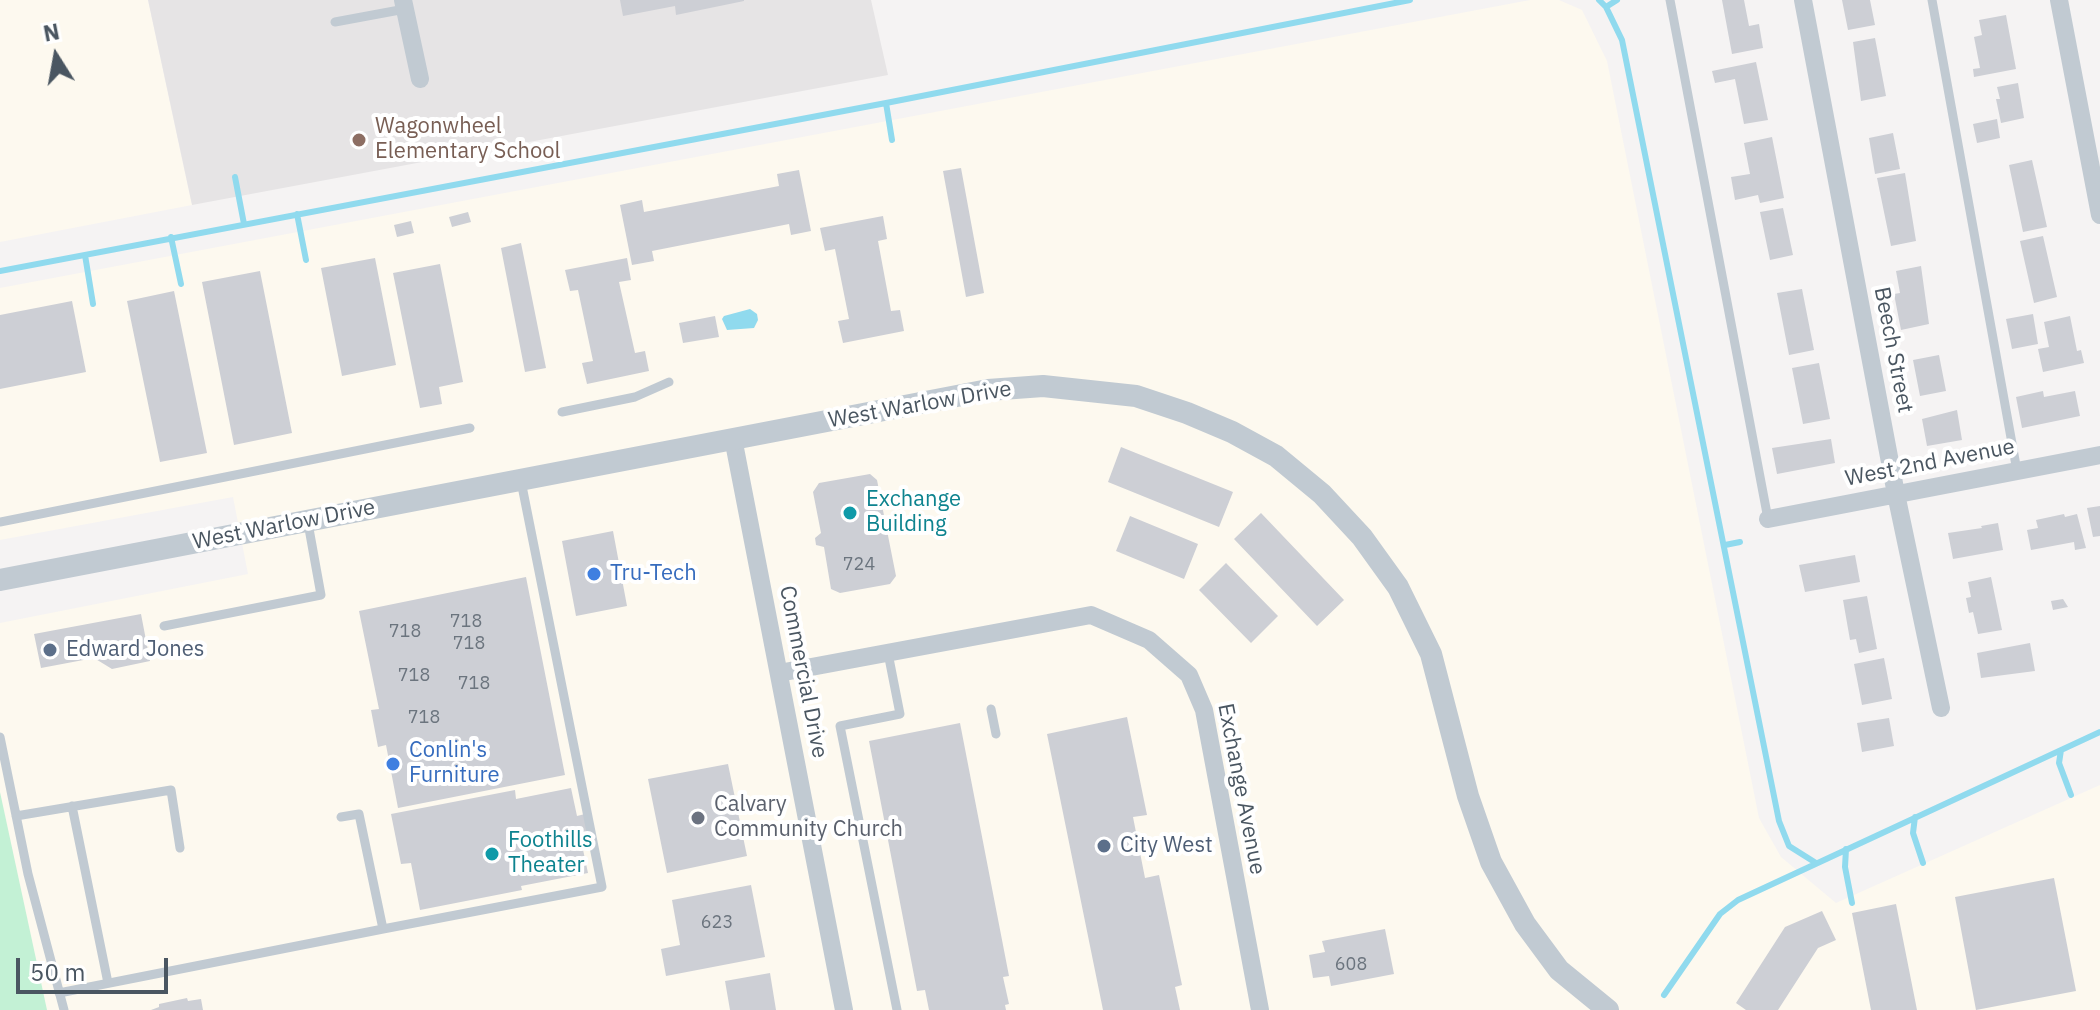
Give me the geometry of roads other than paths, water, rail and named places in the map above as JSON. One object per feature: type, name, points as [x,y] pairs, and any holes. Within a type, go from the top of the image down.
[{"type":"street","name":"Beech Street","points":[[1803,0],[1896,494],[1941,708]]},
{"type":"street","points":[[2059,0],[2100,215]]},
{"type":"street","points":[[404,5],[420,79]]},
{"type":"street","name":"West Warlow Drive","points":[[0,580],[988,390],[1043,386],[1136,396],[1232,432],[1276,456],[1322,494],[1362,537],[1398,587],[1431,654],[1468,796],[1491,862],[1525,924],[1559,970],[1608,1010]]},
{"type":"street","name":"Commercial Drive","points":[[733,438],[844,1010]]},
{"type":"street","name":"West 2nd Avenue","points":[[1768,519],[2100,455]]},
{"type":"street","name":"Exchange Avenue","points":[[779,673],[1091,615],[1149,640],[1189,675],[1204,710],[1260,1010]]},
{"type":"lane","points":[[1670,0],[1768,519]]},
{"type":"lane","points":[[1932,0],[2017,471]]},
{"type":"lane","points":[[335,22],[404,5]]},
{"type":"lane","points":[[562,412],[635,397],[669,382]]},
{"type":"lane","points":[[0,522],[470,428]]},
{"type":"lane","points":[[59,993],[602,887],[521,480]]},
{"type":"lane","points":[[164,626],[321,595],[308,520]]},
{"type":"lane","points":[[888,653],[900,714],[840,726],[897,1010]]},
{"type":"lane","points":[[991,709],[996,734]]},
{"type":"lane","points":[[0,737],[28,874],[64,1010]]},
{"type":"lane","points":[[16,816],[171,790],[180,848]]},
{"type":"lane","points":[[72,806],[108,983]]},
{"type":"lane","points":[[341,817],[359,814],[383,929]]},
{"type":"water","points":[[750,309],[757,314],[754,328],[727,330],[722,319],[724,316]]},
{"type":"waterway","points":[[0,271],[1410,0]]},
{"type":"waterway","points":[[1599,0],[1606,7],[1622,40],[1779,821],[1789,846],[1816,863]]},
{"type":"waterway","points":[[1606,7],[1617,0]]},
{"type":"waterway","points":[[886,103],[892,140]]},
{"type":"waterway","points":[[235,177],[244,224]]},
{"type":"waterway","points":[[297,214],[306,260]]},
{"type":"waterway","points":[[171,237],[181,284]]},
{"type":"waterway","points":[[85,255],[93,304]]},
{"type":"waterway","points":[[1725,545],[1740,542]]},
{"type":"waterway","points":[[1664,995],[1720,914],[1738,900],[2100,732]]},
{"type":"waterway","points":[[2061,750],[2059,763],[2071,795]]},
{"type":"waterway","points":[[1915,817],[1913,833],[1923,863]]},
{"type":"waterway","points":[[1846,849],[1845,867],[1852,903]]},
{"type":"place","name":"Wagonwheel Elementary School","points":[[359,140]]},
{"type":"place","name":"Exchange Building","points":[[850,513]]},
{"type":"place","name":"Tru-Tech","points":[[594,574]]},
{"type":"place","name":"Edward Jones","points":[[50,650]]},
{"type":"place","name":"Conlin's Furniture","points":[[393,764]]},
{"type":"place","name":"Calvary Community Church","points":[[698,818]]},
{"type":"place","name":"City West","points":[[1104,846]]},
{"type":"place","name":"Foothills Theater","points":[[492,854]]}]
